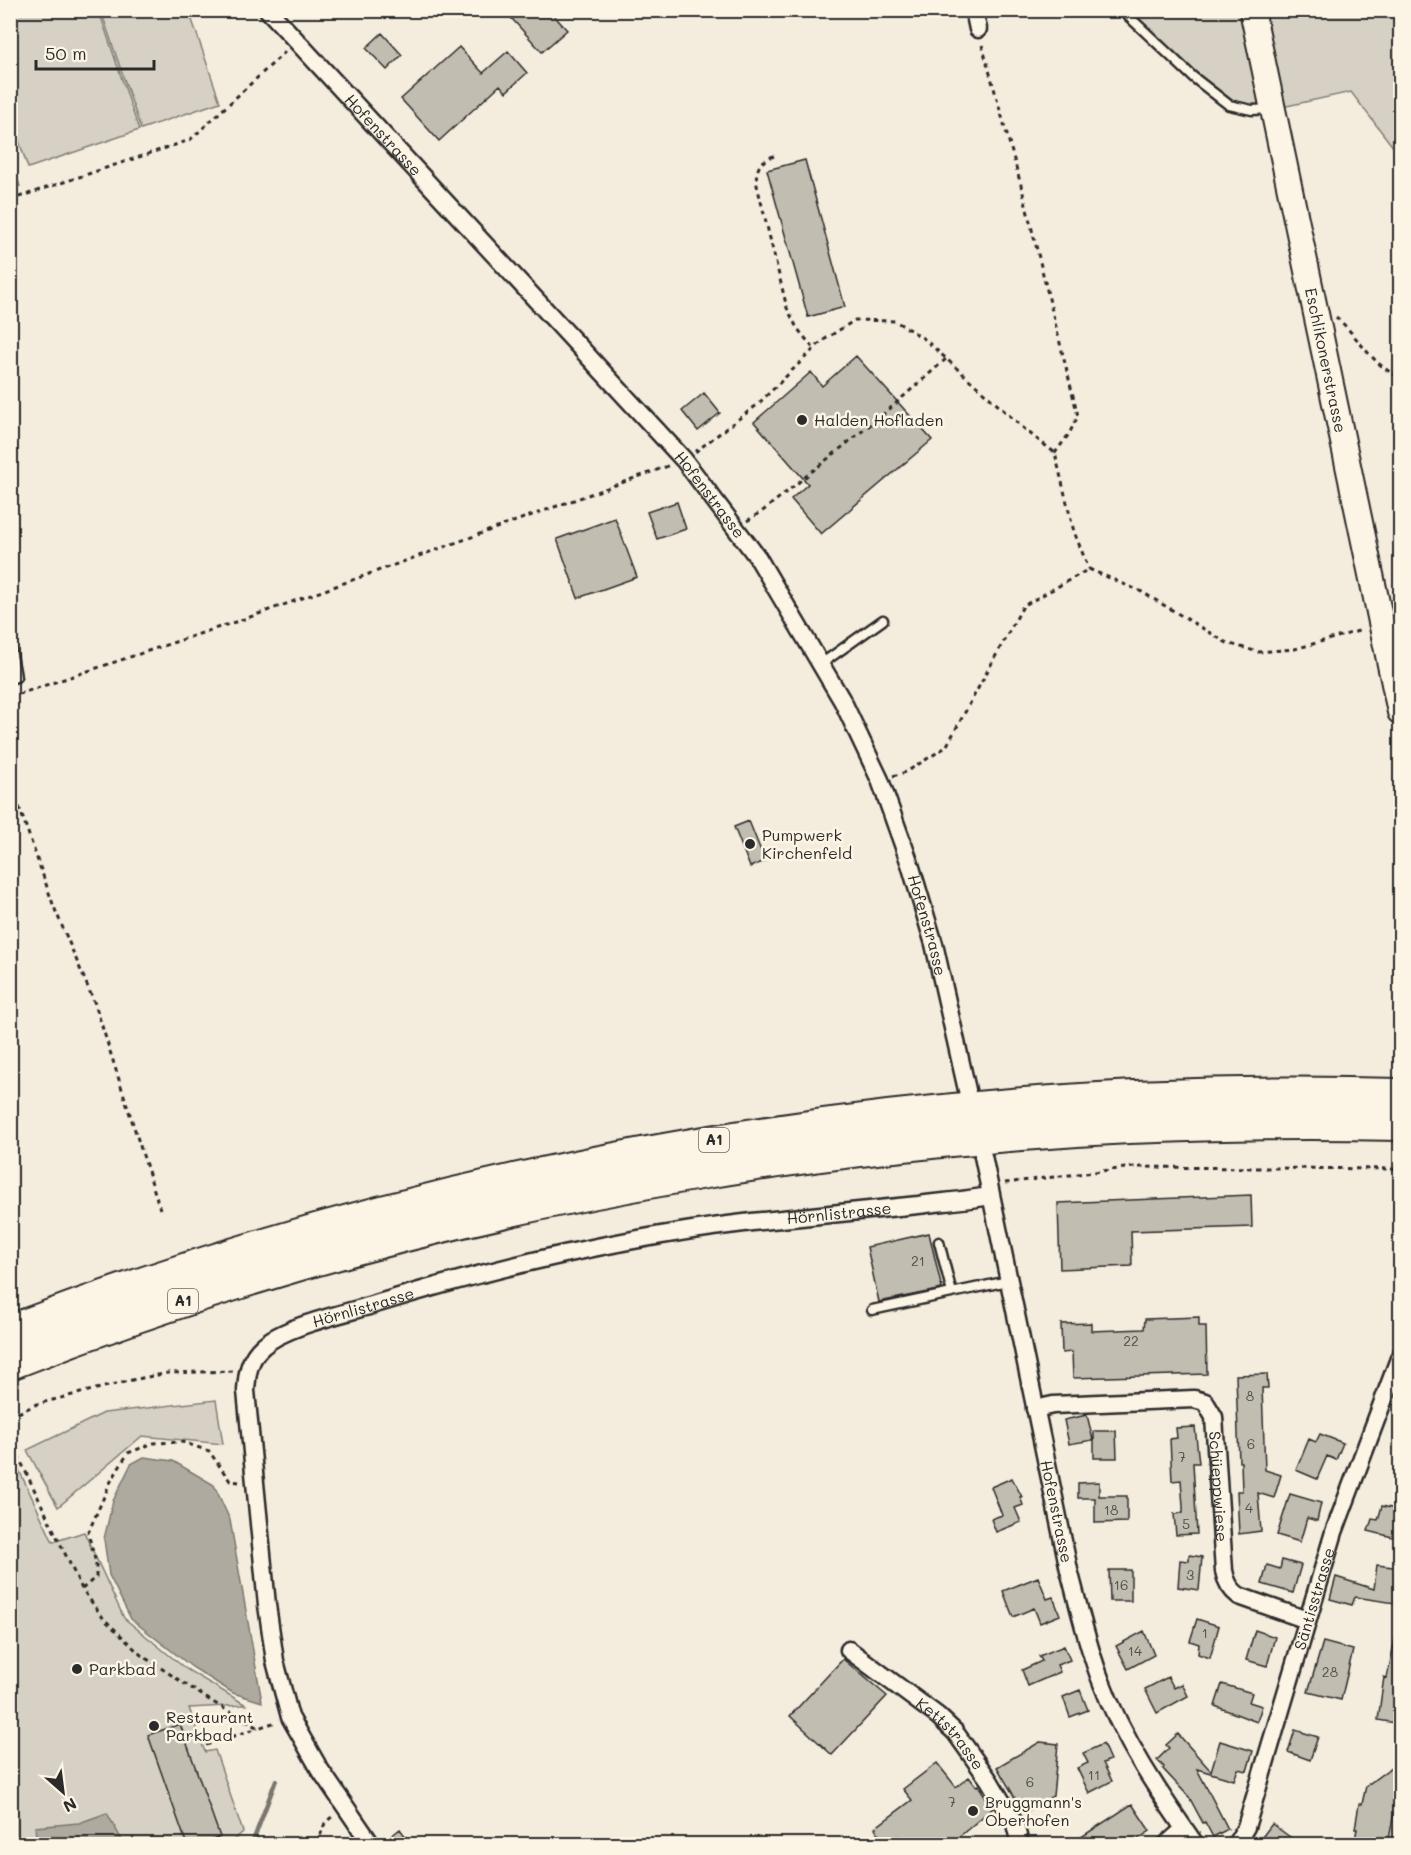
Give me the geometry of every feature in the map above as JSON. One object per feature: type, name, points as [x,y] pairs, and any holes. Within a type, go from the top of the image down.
[{"type":"highway","name":"A1","points":[[10,1331],[178,1271],[350,1220],[501,1182],[699,1143],[844,1121],[1009,1104],[1188,1095],[1401,1095]]},
{"type":"highway","name":"A1","points":[[10,1363],[156,1310],[349,1251],[496,1214],[708,1171],[849,1151],[1012,1133],[1183,1124],[1401,1124]]},
{"type":"main road","name":"Eschlikonerstrasse","points":[[1252,10],[1401,711]]},
{"type":"street","name":"Hofenstrasse","points":[[268,10],[684,460],[758,558],[843,702],[880,780],[910,864],[934,944],[967,1090]]},
{"type":"street","points":[[974,10],[978,29]]},
{"type":"street","name":"Hofenstrasse","points":[[983,1156],[1069,1570],[1086,1635],[1101,1682],[1122,1729],[1150,1778],[1195,1845]]},
{"type":"street","name":"Hörnlistrasse","points":[[247,1371],[254,1355],[275,1337],[430,1287],[543,1258],[665,1234],[989,1191]]},
{"type":"street","name":"Säntisstrasse","points":[[1236,1845],[1246,1827],[1334,1532],[1396,1379],[1401,1356]]},
{"type":"street","points":[[247,1371],[246,1391],[254,1484],[275,1661],[290,1717],[319,1768],[371,1845]]},
{"type":"street","name":"Schüeppwiese","points":[[1035,1409],[1065,1405],[1194,1399],[1204,1401],[1214,1417],[1226,1580],[1231,1590],[1239,1596],[1307,1620]]},
{"type":"street","name":"Kettstrasse","points":[[849,1650],[938,1716],[955,1732],[989,1780],[1010,1815],[1015,1824],[1020,1845]]},
{"type":"street","points":[[1167,1845],[1184,1829]]},
{"type":"lane","points":[[1122,10],[1193,76],[1229,105],[1252,110],[1273,109]]},
{"type":"lane","points":[[822,664],[883,620]]},
{"type":"lane","points":[[10,644],[16,677],[10,679]]},
{"type":"lane","points":[[939,1242],[952,1293]]},
{"type":"lane","points":[[872,1310],[1008,1281]]},
{"type":"path","points":[[978,29],[1021,185],[1078,416],[1069,434],[1055,453]]},
{"type":"path","points":[[10,200],[190,140],[297,42]]},
{"type":"path","points":[[774,156],[764,160],[757,169],[756,181],[787,308],[797,328],[814,349]]},
{"type":"path","points":[[1314,299],[1341,322],[1364,350],[1389,372],[1401,377]]},
{"type":"path","points":[[10,697],[250,617],[684,460],[757,405],[822,341],[855,320],[895,321],[923,339],[1055,453],[1074,532],[1089,569],[1142,592],[1227,644],[1258,652],[1295,649],[1382,624]]},
{"type":"path","points":[[737,530],[886,412],[946,359]]},
{"type":"path","points":[[880,780],[906,772],[946,747],[1023,606],[1089,569]]},
{"type":"path","points":[[10,781],[54,907],[95,1004],[160,1209]]},
{"type":"path","points":[[989,1191],[1044,1177],[1134,1167],[1401,1169]]},
{"type":"path","points":[[10,1417],[37,1404],[168,1373],[247,1371]]},
{"type":"path","points":[[10,1439],[82,1589],[104,1619],[141,1655],[211,1701],[258,1728]]},
{"type":"path","points":[[82,1589],[96,1577],[96,1563],[88,1533],[110,1483],[128,1454],[139,1447],[154,1443],[182,1442],[209,1451],[230,1481],[254,1484]]},
{"type":"path","points":[[206,1745],[290,1717]]},
{"type":"path","points":[[317,1845],[326,1823],[345,1807]]},
{"type":"path","points":[[1394,1845],[1401,1819]]},
{"type":"shaded area","points":[[10,11],[99,11],[139,130],[28,168],[11,117]]},
{"type":"shaded area","points":[[101,11],[189,11],[220,102],[141,129]]},
{"type":"shaded area","points":[[1122,11],[1400,11],[1400,156],[1351,92],[1273,109],[1229,105]]},
{"type":"shaded area","points":[[10,157],[20,186],[11,190],[10,190]]},
{"type":"shaded area","points":[[216,1400],[223,1444],[142,1436],[58,1507],[27,1450],[104,1413]]},
{"type":"shaded area","name":"Parkbad","points":[[10,1451],[53,1542],[84,1532],[124,1618],[186,1669],[246,1705],[189,1708],[205,1752],[215,1750],[243,1832],[229,1844],[11,1844]]},
{"type":"shaded area","points":[[144,1457],[173,1461],[214,1485],[230,1520],[262,1702],[233,1693],[192,1667],[131,1619],[109,1575],[104,1539],[113,1501],[131,1464]]},
{"type":"shaded area","points":[[107,1813],[124,1844],[37,1844],[35,1827],[79,1823]]},
{"type":"building","points":[[504,10],[549,10],[567,30],[542,52]]},
{"type":"building","points":[[382,33],[402,55],[387,70],[366,48]]},
{"type":"building","points":[[459,47],[483,73],[508,51],[527,73],[506,92],[500,85],[439,141],[401,99]]},
{"type":"building","points":[[805,160],[845,307],[808,317],[767,170]]},
{"type":"building","points":[[856,356],[932,440],[821,534],[791,499],[808,484],[754,422],[811,372],[822,386]]},
{"type":"building","points":[[704,393],[720,413],[698,431],[682,411]]},
{"type":"building","points":[[677,502],[686,529],[657,539],[647,512]]},
{"type":"building","points":[[615,518],[637,577],[578,598],[557,539]]},
{"type":"building","name":"Pumpwerk Kirchenfeld","points":[[749,821],[765,861],[750,867],[734,827]]},
{"type":"building","points":[[1251,1195],[1252,1227],[1131,1231],[1132,1266],[1060,1269],[1058,1203]]},
{"type":"building","points":[[929,1233],[942,1289],[879,1302],[867,1247]]},
{"type":"building","points":[[1199,1317],[1199,1326],[1206,1326],[1207,1374],[1073,1378],[1072,1352],[1062,1353],[1061,1324],[1091,1323],[1091,1331],[1144,1329],[1145,1319]]},
{"type":"building","points":[[1267,1374],[1268,1388],[1262,1388],[1265,1470],[1281,1475],[1274,1498],[1258,1493],[1261,1531],[1239,1534],[1237,1491],[1242,1491],[1236,1375]]},
{"type":"building","points":[[1087,1415],[1093,1440],[1069,1444],[1064,1420]]},
{"type":"building","points":[[1195,1427],[1199,1463],[1193,1463],[1197,1534],[1176,1535],[1174,1514],[1183,1513],[1183,1506],[1181,1480],[1172,1481],[1170,1439],[1177,1438],[1176,1428]]},
{"type":"building","points":[[1094,1431],[1116,1431],[1117,1458],[1094,1458]]},
{"type":"building","points":[[1320,1434],[1343,1443],[1336,1460],[1327,1456],[1317,1479],[1296,1470],[1309,1439],[1316,1442]]},
{"type":"building","points":[[1012,1478],[1022,1497],[1020,1497],[1023,1505],[1015,1508],[1021,1522],[996,1532],[991,1519],[1002,1515],[991,1487]]},
{"type":"building","points":[[1099,1482],[1099,1496],[1127,1496],[1127,1522],[1095,1523],[1095,1498],[1078,1498],[1078,1483]]},
{"type":"building","points":[[1290,1494],[1321,1503],[1317,1521],[1307,1518],[1300,1542],[1277,1535]]},
{"type":"building","points":[[1382,1506],[1401,1510],[1401,1524],[1397,1538],[1368,1531],[1372,1519],[1378,1520]]},
{"type":"building","points":[[1189,1555],[1202,1557],[1199,1590],[1178,1587],[1180,1560],[1189,1561]]},
{"type":"building","points":[[1282,1560],[1301,1565],[1293,1593],[1262,1584],[1267,1565],[1280,1569]]},
{"type":"building","points":[[1377,1565],[1401,1568],[1401,1597],[1397,1597],[1395,1603],[1355,1597],[1352,1605],[1330,1599],[1336,1577],[1374,1589]]},
{"type":"building","points":[[1109,1570],[1131,1570],[1131,1601],[1110,1601]]},
{"type":"building","points":[[1038,1577],[1047,1599],[1053,1597],[1060,1615],[1040,1623],[1034,1608],[1013,1617],[1003,1591]]},
{"type":"building","points":[[1197,1619],[1219,1626],[1210,1658],[1198,1654],[1199,1644],[1190,1641]]},
{"type":"building","points":[[1255,1630],[1275,1637],[1267,1666],[1246,1660]]},
{"type":"building","points":[[1144,1631],[1154,1655],[1128,1669],[1116,1646]]},
{"type":"building","points":[[1395,1639],[1401,1639],[1401,1724],[1378,1720],[1384,1677],[1387,1678]]},
{"type":"building","points":[[1323,1642],[1353,1650],[1341,1700],[1308,1692]]},
{"type":"building","points":[[1064,1646],[1070,1660],[1057,1665],[1060,1672],[1028,1686],[1022,1670],[1042,1661],[1039,1656]]},
{"type":"building","points":[[843,1659],[887,1696],[832,1755],[790,1716]]},
{"type":"building","points":[[1168,1677],[1174,1688],[1182,1684],[1188,1696],[1157,1713],[1145,1689]]},
{"type":"building","points":[[1222,1684],[1252,1693],[1249,1702],[1262,1706],[1257,1722],[1215,1706]]},
{"type":"building","points":[[1080,1690],[1088,1710],[1070,1717],[1063,1697]]},
{"type":"building","points":[[180,1724],[220,1837],[199,1845],[187,1845],[148,1735]]},
{"type":"building","points":[[1295,1730],[1318,1737],[1310,1760],[1288,1752]]},
{"type":"building","points":[[1178,1734],[1211,1771],[1220,1741],[1253,1751],[1247,1771],[1238,1769],[1234,1780],[1197,1769],[1228,1829],[1213,1837],[1189,1797],[1157,1760],[1169,1748],[1166,1745]]},
{"type":"building","points":[[1040,1742],[1058,1744],[1053,1796],[1024,1813],[997,1767]]},
{"type":"building","points":[[1103,1744],[1110,1760],[1103,1763],[1112,1781],[1089,1793],[1077,1768],[1088,1763],[1083,1753]]},
{"type":"building","points":[[1401,1760],[1401,1803],[1395,1807],[1388,1845],[1354,1845],[1359,1804],[1362,1804],[1366,1786]]},
{"type":"building","points":[[937,1763],[956,1787],[969,1777],[976,1786],[978,1785],[993,1808],[949,1845],[905,1845],[898,1836],[887,1845],[875,1828],[912,1800],[903,1789]]},
{"type":"building","points":[[1132,1804],[1150,1831],[1129,1845],[1069,1845]]},
{"type":"building","points":[[1272,1824],[1301,1845],[1256,1845]]},
{"type":"building","points":[[400,1829],[412,1845],[381,1845],[381,1844]]},
{"type":"waterway","points":[[252,1844],[276,1780]]},
{"type":"place","name":"Halden Hofladen","points":[[802,420]]},
{"type":"place","name":"Pumpwerk Kirchenfeld","points":[[750,844]]},
{"type":"place","name":"Parkbad","points":[[77,1669]]},
{"type":"place","name":"Restaurant Parkbad","points":[[154,1726]]},
{"type":"place","name":"Bruggmann's Oberhofen","points":[[973,1811]]}]
